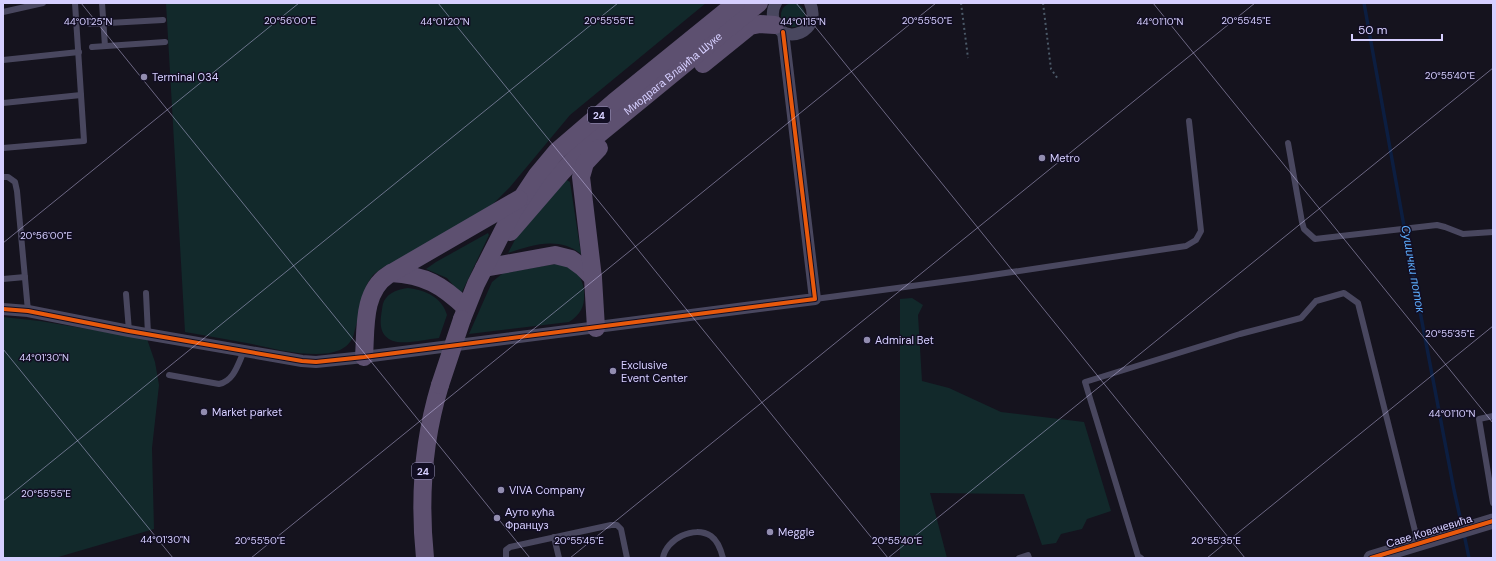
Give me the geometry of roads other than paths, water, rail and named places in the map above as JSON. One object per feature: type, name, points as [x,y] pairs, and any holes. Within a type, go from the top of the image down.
[{"type":"main road","name":"Миодрага Влајића Шуке","points":[[425,558],[423,468],[428,430],[440,385],[464,313],[488,261],[520,199],[557,151],[736,3]]},
{"type":"main road","name":"Миодрага Влајића Шуке","points":[[488,261],[553,181],[585,146],[759,3]]},
{"type":"main road","points":[[656,88],[683,77],[723,49],[750,26],[760,24],[779,29]]},
{"type":"main road","points":[[596,328],[593,278],[581,185],[582,172],[588,160],[630,116],[639,101]]},
{"type":"main road","points":[[364,357],[368,307],[371,296],[380,282],[391,273],[520,199]]},
{"type":"main road","points":[[488,261],[555,255],[571,259],[593,278]]},
{"type":"main road","points":[[391,273],[413,275],[429,280],[446,290],[464,313]]},
{"type":"street","points":[[3,309],[28,311],[129,331],[302,361],[316,362],[596,328],[815,299],[779,29],[773,11],[776,3]]},
{"type":"street","points":[[779,29],[790,34],[796,34],[803,32],[808,28],[812,22],[813,16],[810,3]]},
{"type":"street","name":"Саве Ковачевића","points":[[1371,558],[1489,523]]},
{"type":"lane","points":[[3,12],[43,3]]},
{"type":"lane","points":[[3,148],[84,141],[75,3]]},
{"type":"lane","points":[[102,3],[105,46]]},
{"type":"lane","points":[[90,24],[163,20]]},
{"type":"lane","points":[[92,47],[165,42]]},
{"type":"lane","points":[[3,60],[79,52]]},
{"type":"lane","points":[[3,103],[81,95]]},
{"type":"lane","points":[[815,299],[980,277],[1186,246],[1196,240],[1201,231],[1190,121]]},
{"type":"lane","points":[[1288,143],[1302,222],[1304,229],[1308,234],[1315,238],[1437,225],[1463,234],[1493,232]]},
{"type":"lane","points":[[3,177],[8,177],[15,182],[17,191],[28,311]]},
{"type":"lane","points":[[3,279],[25,277]]},
{"type":"lane","points":[[146,293],[148,334]]},
{"type":"lane","points":[[1141,558],[1138,556],[1085,382],[1240,334],[1301,318],[1316,302],[1344,293],[1358,303],[1418,544]]},
{"type":"lane","points":[[126,294],[129,331]]},
{"type":"lane","points":[[169,375],[219,384],[225,383],[231,379],[244,351]]},
{"type":"lane","points":[[1493,416],[1479,419],[1493,503]]},
{"type":"lane","points":[[506,558],[506,550],[510,547],[617,525],[621,530],[627,558]]},
{"type":"lane","points":[[663,558],[664,552],[673,541],[686,534],[698,532],[711,536],[720,548],[723,558]]},
{"type":"lane","points":[[554,537],[559,558]]},
{"type":"lane","points":[[1019,558],[1028,555],[1029,558]]},
{"type":"waterway","name":"Сушички поток","points":[[1364,3],[1407,243],[1462,526]]},
{"type":"waterway","name":"Сушички поток","points":[[1464,534],[1469,558]]},
{"type":"place","name":"Terminal 034","points":[[144,77]]},
{"type":"place","name":"Metro","points":[[1042,158]]},
{"type":"place","name":"Admiral Bet","points":[[867,340]]},
{"type":"place","name":"Exclusive Event Center","points":[[613,371]]},
{"type":"place","name":"Market parket","points":[[204,412]]},
{"type":"place","name":"VIVA Company","points":[[501,490]]},
{"type":"place","name":"Ауто кућа Француз","points":[[497,518]]},
{"type":"place","name":"Meggle","points":[[770,532]]}]
